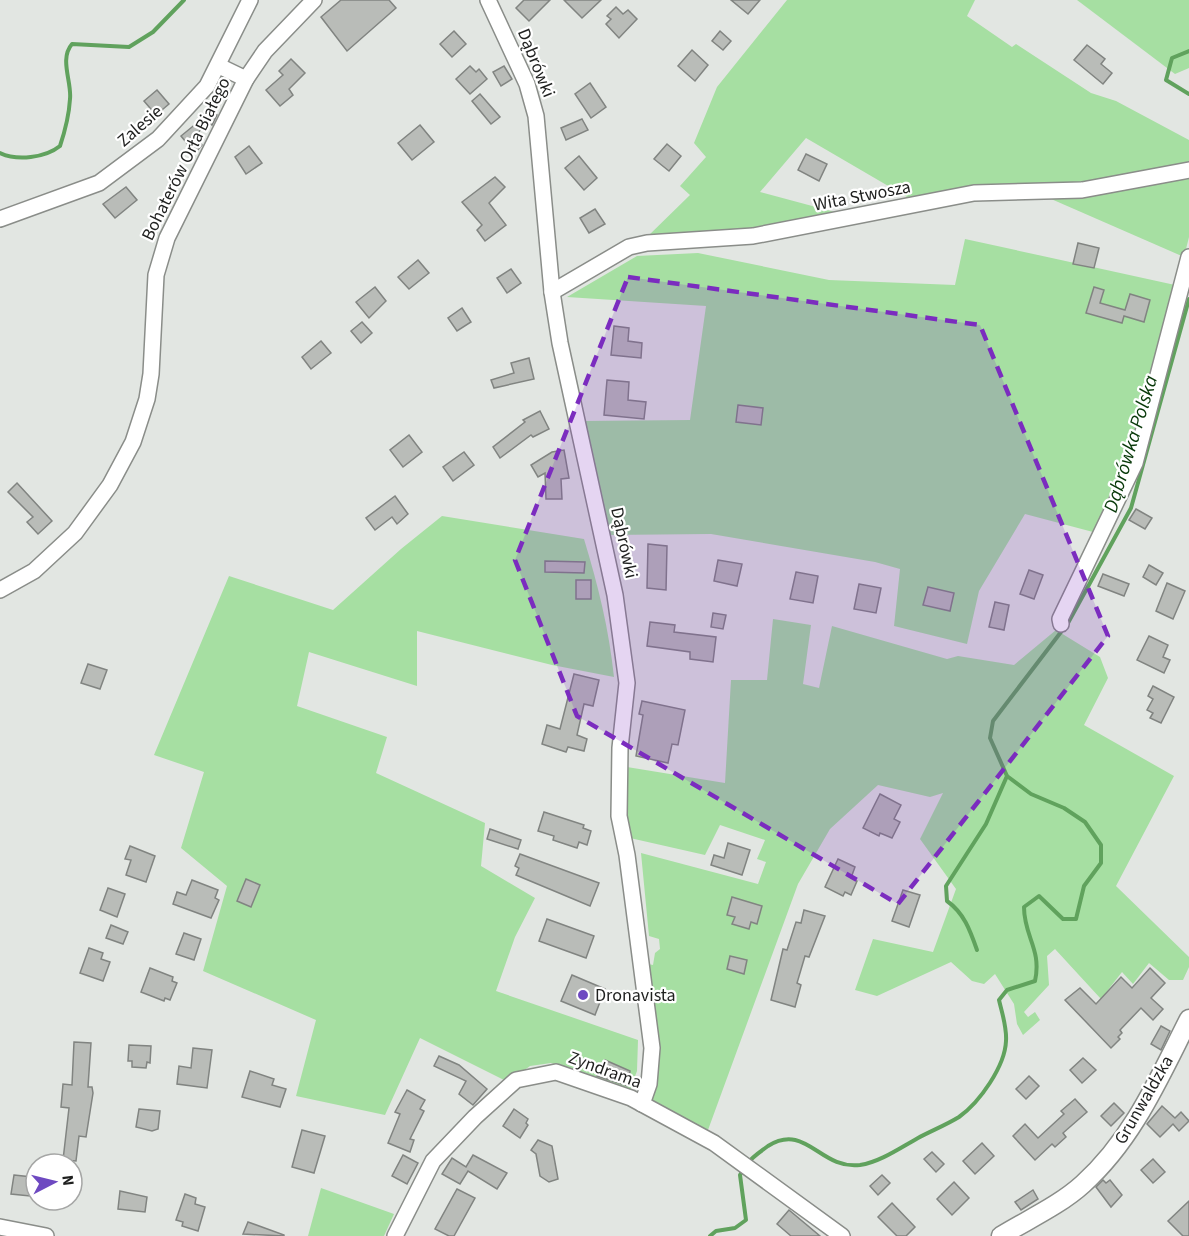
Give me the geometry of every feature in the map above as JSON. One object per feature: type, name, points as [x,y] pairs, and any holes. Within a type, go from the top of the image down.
[{"type":"street","name":"Zalesie","points":[[0,219],[99,183],[113,175],[158,139],[193,104],[219,66],[250,0]]},
{"type":"street","name":"Bohaterów Orła Białego","points":[[0,590],[34,571],[75,533],[110,486],[133,442],[150,382],[153,303],[161,255],[174,221],[246,79],[265,51],[314,0]]},
{"type":"street","name":"Dąbrówki","points":[[488,0],[527,84],[536,116],[552,292],[560,344],[615,595],[627,683],[619,775],[619,816],[630,878],[652,1048],[649,1084],[642,1104]]},
{"type":"street","points":[[219,66],[246,79]]},
{"type":"street","name":"Wita Stwosza","points":[[552,292],[629,247],[647,243],[753,236],[974,193],[1082,190],[1189,170]]},
{"type":"street","points":[[1061,624],[1060,619],[1135,463],[1189,257]]},
{"type":"street","name":"Grunwaldzka","points":[[1001,1236],[1081,1186],[1106,1162],[1139,1117],[1189,1019]]},
{"type":"street","name":"Zyndrama","points":[[395,1236],[433,1161],[516,1080],[556,1072],[642,1104],[748,1167],[842,1236]]},
{"type":"street","points":[[0,1227],[45,1236]]},
{"type":"highlighted area","points":[[628,277],[980,325],[1108,636],[898,904],[577,716],[515,560]]},
{"type":"green space","points":[[787,0],[975,0],[967,16],[1012,47],[1016,44],[1091,93],[1116,101],[1189,140],[1189,162],[1087,184],[1001,185],[914,201],[806,138],[760,192],[842,214],[772,229],[646,238],[690,195],[680,186],[706,157],[694,143],[717,87]]},
{"type":"green space","points":[[1077,0],[1189,0],[1189,68],[1175,74]]},
{"type":"green space","points":[[1189,179],[1189,237],[1184,257],[1042,195]]},
{"type":"green space","points":[[965,239],[1175,285],[1142,423],[1093,532],[1025,514],[979,591],[967,644],[894,626],[900,569],[875,562],[711,534],[608,535],[583,421],[690,420],[706,306],[567,297],[637,256],[698,253],[829,280],[955,285]]},
{"type":"green space","points":[[442,516],[584,539],[602,607],[614,677],[552,665],[417,631],[417,686],[309,652],[297,706],[387,737],[376,773],[485,823],[481,866],[535,898],[515,937],[496,991],[638,1040],[637,1071],[630,1090],[551,1063],[530,1066],[508,1082],[420,1038],[385,1115],[296,1096],[316,1020],[203,971],[227,886],[181,848],[204,772],[154,755],[229,576],[333,610]]},
{"type":"green space","points":[[773,619],[811,625],[803,684],[819,688],[832,626],[947,659],[958,656],[1014,665],[1056,630],[1100,657],[1108,678],[1084,725],[1174,776],[1116,886],[1189,957],[1189,967],[1183,980],[1169,980],[1149,963],[1133,984],[1122,972],[1101,999],[1055,949],[1047,956],[1049,985],[1024,1012],[1028,1017],[1035,1012],[1040,1020],[1023,1035],[1017,1024],[1014,1004],[995,974],[984,984],[972,981],[951,962],[877,996],[855,990],[873,939],[933,952],[956,889],[920,839],[943,793],[930,797],[878,785],[830,829],[798,884],[708,1130],[649,1103],[658,1062],[648,964],[653,965],[655,953],[660,949],[659,939],[649,936],[641,853],[758,884],[766,862],[757,859],[765,840],[720,825],[705,855],[630,838],[625,812],[627,767],[725,783],[731,680],[767,680]]},
{"type":"green space","points":[[321,1188],[394,1214],[384,1236],[308,1236]]},
{"type":"building","points":[[341,0],[389,0],[396,8],[347,51],[321,17]]},
{"type":"building","points":[[524,0],[550,0],[529,21],[516,8]]},
{"type":"building","points":[[564,0],[601,0],[582,18]]},
{"type":"building","points":[[731,0],[760,0],[748,14]]},
{"type":"building","points":[[616,7],[623,14],[628,10],[637,19],[619,38],[606,24],[611,19],[607,16]]},
{"type":"building","points":[[454,31],[466,44],[452,57],[440,44]]},
{"type":"building","points":[[720,31],[731,41],[723,50],[712,41]]},
{"type":"building","points":[[1087,45],[1105,59],[1101,64],[1112,73],[1103,84],[1074,60]]},
{"type":"building","points":[[692,50],[708,65],[695,81],[678,66]]},
{"type":"building","points":[[291,59],[305,73],[289,89],[293,95],[280,106],[266,90],[283,75],[279,71]]},
{"type":"building","points":[[470,66],[476,72],[479,69],[487,79],[470,94],[456,79]]},
{"type":"building","points":[[504,66],[512,79],[501,86],[493,72]]},
{"type":"building","points":[[590,83],[606,107],[591,118],[575,94]]},
{"type":"building","points":[[157,90],[169,104],[156,115],[144,101]]},
{"type":"building","points":[[480,94],[500,117],[491,124],[472,101]]},
{"type":"building","points":[[208,108],[217,115],[212,125],[207,121],[195,137],[202,145],[195,153],[181,136],[203,118],[201,117]]},
{"type":"building","points":[[582,119],[588,130],[566,140],[561,128]]},
{"type":"building","points":[[420,125],[434,142],[412,160],[398,143]]},
{"type":"building","points":[[667,144],[681,156],[669,171],[654,159]]},
{"type":"building","points":[[249,146],[262,163],[246,174],[235,157]]},
{"type":"building","points":[[806,154],[827,164],[819,181],[798,170]]},
{"type":"building","points":[[579,156],[597,178],[584,190],[565,168]]},
{"type":"building","points":[[495,177],[505,187],[489,203],[506,225],[485,241],[477,230],[482,225],[462,202]]},
{"type":"building","points":[[126,187],[137,200],[115,218],[103,204]]},
{"type":"building","points":[[595,209],[605,224],[589,233],[580,218]]},
{"type":"building","points":[[1078,243],[1099,248],[1094,268],[1073,264]]},
{"type":"building","points":[[418,260],[429,273],[409,289],[398,277]]},
{"type":"building","points":[[511,269],[521,283],[507,293],[497,278]]},
{"type":"building","points":[[375,287],[386,301],[369,318],[356,302]]},
{"type":"building","points":[[1094,287],[1104,290],[1100,303],[1125,310],[1130,294],[1150,300],[1144,322],[1124,316],[1122,323],[1086,313]]},
{"type":"building","points":[[462,308],[471,322],[457,331],[448,318]]},
{"type":"building","points":[[362,322],[372,333],[361,343],[351,331]]},
{"type":"building","points":[[614,326],[629,328],[628,341],[642,343],[641,358],[611,355]]},
{"type":"building","points":[[321,341],[331,353],[311,369],[302,357]]},
{"type":"building","points":[[529,358],[534,379],[494,388],[491,380],[514,373],[511,363]]},
{"type":"building","points":[[607,380],[629,382],[628,400],[646,402],[644,419],[604,415]]},
{"type":"building","points":[[738,405],[763,408],[761,425],[736,422]]},
{"type":"building","points":[[540,411],[549,429],[533,437],[531,435],[500,458],[493,447],[525,422],[523,420]]},
{"type":"building","points":[[409,435],[422,452],[403,467],[390,450]]},
{"type":"building","points":[[564,450],[569,478],[561,479],[562,499],[546,499],[545,473],[538,477],[531,465],[552,452]]},
{"type":"building","points":[[464,452],[474,465],[453,481],[443,467]]},
{"type":"building","points":[[17,483],[52,521],[38,534],[27,522],[33,517],[8,492]]},
{"type":"building","points":[[395,496],[408,514],[397,524],[392,517],[375,530],[366,518]]},
{"type":"building","points":[[1136,509],[1152,518],[1145,529],[1129,520]]},
{"type":"building","points":[[648,544],[667,546],[666,590],[647,588]]},
{"type":"building","points":[[718,560],[742,564],[737,586],[714,581]]},
{"type":"building","points":[[545,561],[585,562],[584,573],[545,572]]},
{"type":"building","points":[[1149,565],[1163,573],[1156,585],[1143,577]]},
{"type":"building","points":[[1029,570],[1043,575],[1034,599],[1020,594]]},
{"type":"building","points":[[796,572],[818,576],[813,603],[790,599]]},
{"type":"building","points":[[1103,574],[1129,584],[1124,596],[1098,586]]},
{"type":"building","points":[[576,580],[591,580],[591,599],[576,599]]},
{"type":"building","points":[[1167,583],[1185,591],[1173,619],[1156,611]]},
{"type":"building","points":[[859,584],[881,588],[876,613],[854,609]]},
{"type":"building","points":[[928,587],[954,593],[950,611],[923,605]]},
{"type":"building","points":[[995,602],[1009,605],[1004,630],[989,627]]},
{"type":"building","points":[[713,613],[726,615],[723,629],[711,627]]},
{"type":"building","points":[[650,622],[675,625],[674,632],[716,637],[713,662],[690,659],[690,652],[647,646]]},
{"type":"building","points":[[1149,636],[1168,645],[1163,657],[1170,660],[1164,673],[1137,660]]},
{"type":"building","points":[[88,664],[107,670],[100,689],[81,683]]},
{"type":"building","points":[[574,674],[599,680],[593,706],[584,704],[577,735],[587,739],[584,751],[568,747],[566,752],[542,744],[547,725],[560,729]]},
{"type":"building","points":[[1153,686],[1174,697],[1161,723],[1150,718],[1153,713],[1147,710],[1153,699],[1148,696]]},
{"type":"building","points":[[642,701],[685,710],[678,745],[672,744],[668,763],[636,756],[643,715],[639,714]]},
{"type":"building","points":[[880,794],[901,805],[894,819],[900,822],[892,838],[880,833],[879,836],[863,828]]},
{"type":"building","points":[[544,812],[584,825],[583,828],[591,831],[587,845],[579,842],[577,848],[553,840],[554,836],[538,831]]},
{"type":"building","points":[[490,829],[521,840],[518,849],[487,839]]},
{"type":"building","points":[[728,843],[750,850],[742,875],[711,865],[714,855],[724,858]]},
{"type":"building","points":[[130,846],[155,856],[146,882],[126,875],[131,860],[125,859]]},
{"type":"building","points":[[520,854],[599,883],[590,906],[516,875],[519,868],[515,866]]},
{"type":"building","points":[[838,859],[855,867],[851,878],[857,881],[851,895],[845,892],[843,896],[825,887]]},
{"type":"building","points":[[246,879],[260,885],[251,907],[237,901]]},
{"type":"building","points":[[192,880],[218,890],[215,898],[219,900],[211,918],[173,904],[177,892],[186,895]]},
{"type":"building","points":[[108,888],[125,894],[117,917],[100,910]]},
{"type":"building","points":[[903,890],[920,895],[909,927],[892,921]]},
{"type":"building","points":[[732,897],[762,906],[757,924],[751,922],[749,929],[732,924],[735,917],[727,915]]},
{"type":"building","points":[[804,910],[825,916],[809,957],[805,956],[797,983],[801,985],[795,1007],[771,1000],[783,949],[787,950],[796,922],[801,923]]},
{"type":"building","points":[[547,919],[594,936],[586,958],[539,941]]},
{"type":"building","points":[[111,925],[128,932],[123,944],[106,938]]},
{"type":"building","points":[[184,933],[201,939],[194,960],[176,954]]},
{"type":"building","points":[[89,948],[103,953],[101,959],[110,962],[103,981],[80,973]]},
{"type":"building","points":[[730,956],[747,960],[744,974],[727,969]]},
{"type":"building","points":[[150,968],[173,977],[172,981],[177,983],[170,1000],[165,998],[164,1001],[141,992]]},
{"type":"building","points":[[1150,968],[1165,983],[1151,998],[1163,1009],[1153,1020],[1141,1008],[1120,1030],[1122,1033],[1118,1037],[1120,1039],[1111,1048],[1065,1000],[1080,988],[1096,1004],[1121,977],[1132,988]]},
{"type":"building","name":"Dronavista","points":[[572,975],[605,989],[595,1015],[561,1001]]},
{"type":"building","points":[[1161,1026],[1170,1031],[1161,1050],[1151,1044]]},
{"type":"building","points":[[74,1042],[91,1043],[88,1087],[92,1087],[93,1093],[86,1137],[79,1136],[77,1152],[64,1152],[69,1108],[61,1107],[63,1084],[72,1085]]},
{"type":"building","points":[[129,1045],[151,1046],[150,1063],[147,1062],[146,1068],[132,1067],[132,1061],[128,1061]]},
{"type":"building","points":[[193,1048],[212,1050],[207,1088],[177,1084],[179,1066],[191,1068]]},
{"type":"building","points":[[439,1056],[459,1065],[487,1089],[473,1105],[459,1094],[466,1081],[434,1066]]},
{"type":"building","points":[[1083,1058],[1096,1070],[1082,1083],[1070,1070]]},
{"type":"building","points":[[605,1060],[630,1071],[628,1086],[597,1076]]},
{"type":"building","points":[[250,1071],[274,1079],[272,1085],[286,1089],[280,1107],[242,1097]]},
{"type":"building","points":[[1029,1076],[1039,1086],[1026,1099],[1016,1089]]},
{"type":"building","points":[[407,1090],[425,1100],[420,1109],[424,1111],[410,1139],[414,1140],[410,1152],[388,1143],[400,1114],[395,1112]]},
{"type":"building","points":[[1075,1099],[1087,1112],[1063,1133],[1066,1137],[1055,1147],[1052,1144],[1035,1160],[1013,1136],[1025,1124],[1038,1138],[1064,1114],[1061,1111]]},
{"type":"building","points":[[1114,1103],[1124,1113],[1111,1126],[1101,1116]]},
{"type":"building","points":[[1162,1106],[1175,1118],[1181,1112],[1189,1121],[1179,1131],[1173,1124],[1160,1137],[1147,1124]]},
{"type":"building","points":[[139,1109],[160,1111],[158,1129],[152,1131],[136,1127]]},
{"type":"building","points":[[514,1109],[528,1119],[526,1123],[528,1125],[520,1138],[503,1126]]},
{"type":"building","points":[[302,1130],[325,1136],[314,1173],[292,1167]]},
{"type":"building","points":[[538,1140],[552,1146],[558,1179],[549,1182],[540,1176],[536,1154],[531,1150]]},
{"type":"building","points":[[982,1143],[994,1156],[975,1174],[963,1161]]},
{"type":"building","points":[[932,1152],[944,1164],[936,1172],[924,1159]]},
{"type":"building","points":[[403,1155],[418,1163],[407,1184],[392,1176]]},
{"type":"building","points":[[473,1155],[507,1173],[497,1189],[468,1171],[460,1184],[442,1174],[452,1158],[466,1167]]},
{"type":"building","points":[[1153,1159],[1165,1172],[1153,1183],[1141,1170]]},
{"type":"building","points":[[14,1175],[24,1176],[24,1195],[11,1194]]},
{"type":"building","points":[[882,1175],[890,1183],[878,1195],[870,1186]]},
{"type":"building","points":[[1103,1180],[1106,1183],[1110,1180],[1122,1195],[1111,1207],[1096,1187]]},
{"type":"building","points":[[954,1182],[969,1198],[952,1215],[937,1199]]},
{"type":"building","points":[[457,1189],[475,1198],[454,1236],[449,1236],[435,1229]]},
{"type":"building","points":[[1033,1190],[1038,1199],[1021,1210],[1015,1202]]},
{"type":"building","points":[[120,1191],[147,1197],[145,1212],[118,1209]]},
{"type":"building","points":[[185,1194],[196,1198],[195,1204],[205,1207],[198,1231],[182,1226],[183,1222],[176,1220]]},
{"type":"building","points":[[1189,1201],[1189,1236],[1183,1236],[1168,1221]]},
{"type":"building","points":[[892,1203],[915,1227],[906,1236],[897,1236],[878,1217]]},
{"type":"building","points":[[789,1210],[820,1236],[791,1236],[777,1224]]},
{"type":"building","points":[[248,1222],[284,1235],[284,1236],[243,1234]]},
{"type":"waterway","points":[[0,153],[14,157],[31,157],[47,153],[60,146],[70,92],[66,57],[72,44],[129,47],[153,32],[184,0]]},
{"type":"waterway","name":"Dąbrówka Polska","points":[[1189,51],[1172,58],[1166,80],[1189,94]]},
{"type":"waterway","name":"Dąbrówka Polska","points":[[1068,623],[1131,508],[1189,299]]},
{"type":"waterway","name":"Dąbrówka Polska","points":[[747,1164],[768,1146],[781,1140],[803,1143],[834,1161],[846,1165],[860,1165],[875,1161],[959,1117],[990,1083],[1005,1051],[1005,1025],[999,1000],[1007,990],[1035,981],[1037,970],[1035,951],[1027,927],[1024,907],[1039,896],[1063,919],[1076,919],[1084,886],[1101,863],[1101,845],[1085,822],[1064,808],[1031,794],[1007,776],[990,738],[993,721],[1061,632]]},
{"type":"waterway","points":[[977,950],[962,917],[947,901],[946,886],[986,824],[1007,776]]},
{"type":"waterway","name":"Dąbrówka Polska","points":[[710,1236],[716,1231],[735,1228],[746,1220],[740,1175],[743,1170]]},
{"type":"place","name":"Dronavista","points":[[583,995]]}]
